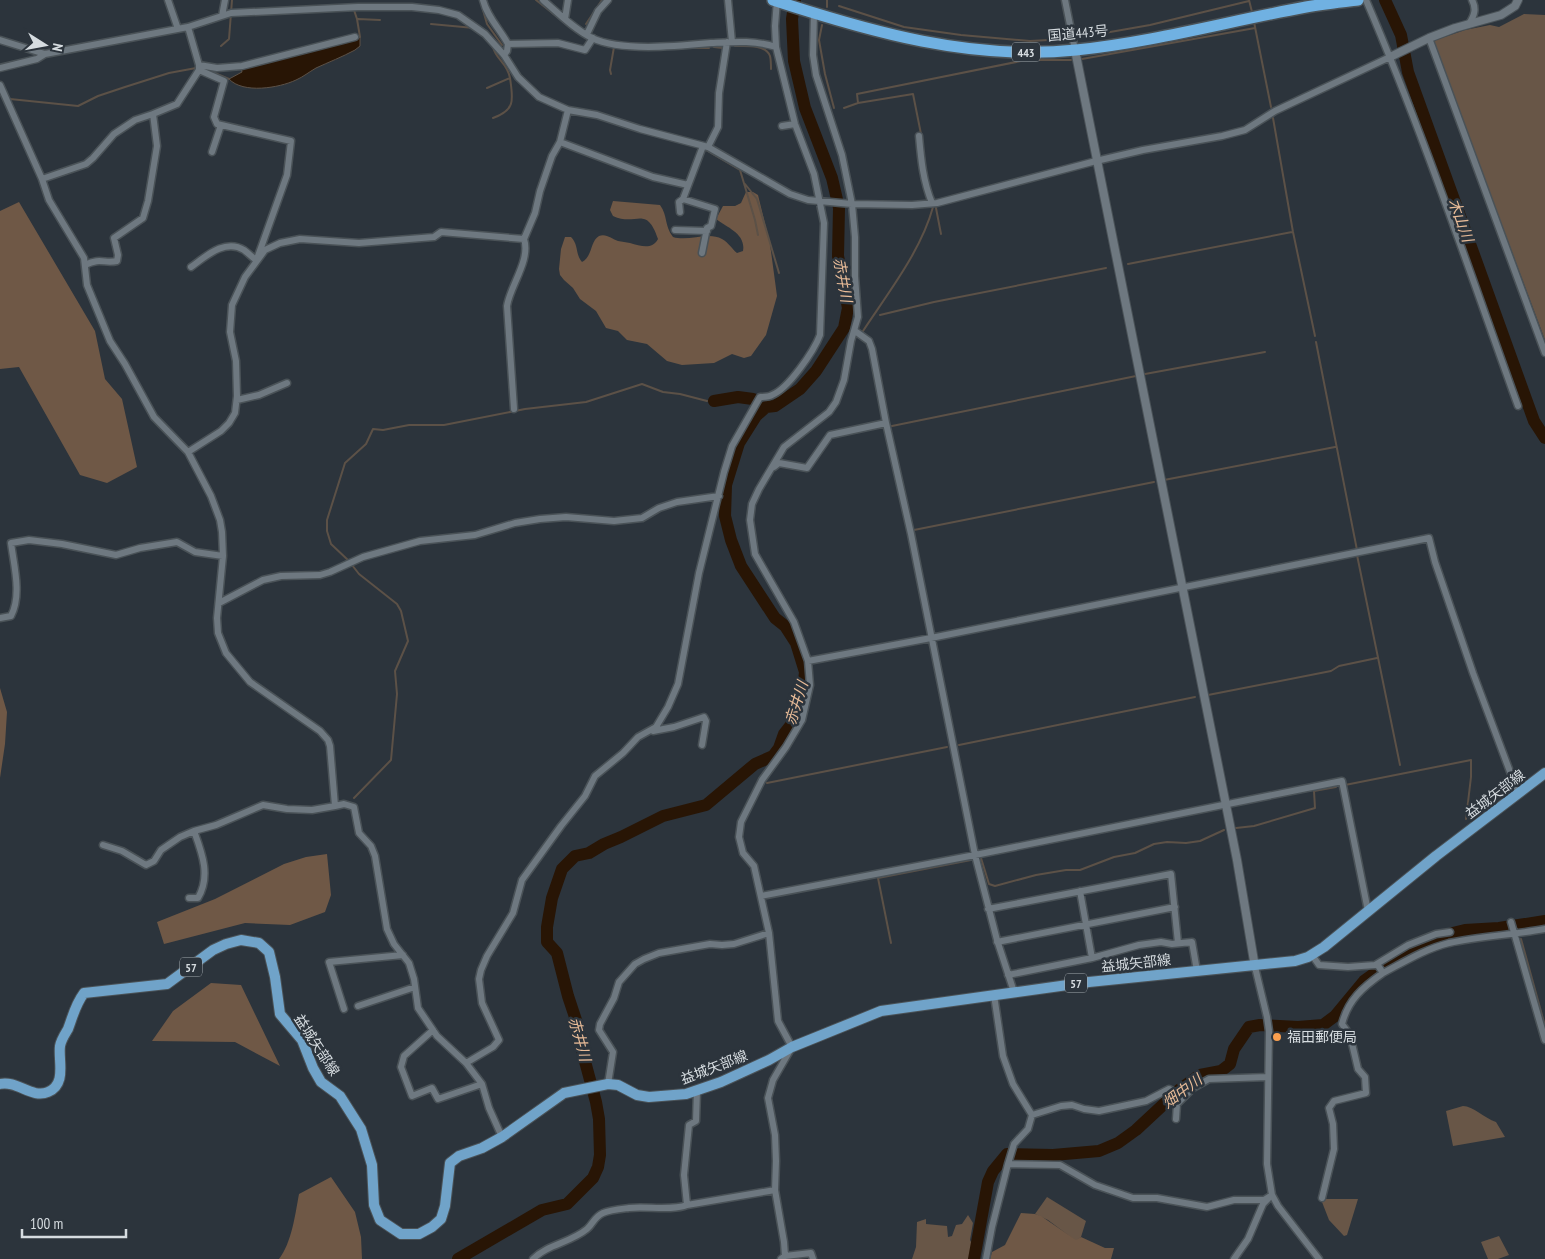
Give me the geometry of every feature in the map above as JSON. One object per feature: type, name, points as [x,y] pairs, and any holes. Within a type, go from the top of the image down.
[{"type":"highway","name":"国道443号","points":[[776,0],[864,28],[912,40],[966,49],[1031,52],[1075,50],[1138,42],[1307,7],[1358,0]]},
{"type":"main road","name":"益城矢部線","points":[[0,1084],[9,1083],[39,1094],[49,1092],[58,1084],[60,1077],[60,1047],[77,1003],[84,993],[167,984],[213,950],[226,944],[241,940],[259,943],[269,952],[275,977],[280,1014],[302,1040],[313,1068],[322,1082],[340,1096],[361,1130],[372,1165],[374,1205],[380,1220],[401,1234],[418,1234],[432,1227],[441,1219],[445,1206],[450,1163],[459,1156],[482,1148],[502,1137],[564,1093],[603,1084],[618,1085],[637,1095],[649,1097],[686,1094],[769,1060],[792,1047],[881,1011],[1089,982],[1254,967],[1295,961],[1312,955],[1545,773]]},
{"type":"street","points":[[168,0],[178,29]]},
{"type":"street","points":[[222,16],[225,0]]},
{"type":"street","points":[[483,0],[488,16],[500,29],[508,44],[504,55]]},
{"type":"street","points":[[543,0],[565,19],[590,36],[614,44],[670,46],[730,42],[767,44],[776,47]]},
{"type":"street","points":[[565,19],[568,0]]},
{"type":"street","points":[[508,44],[558,43],[585,50],[598,11],[608,0]]},
{"type":"street","points":[[680,212],[679,202],[683,199],[705,147],[718,127],[720,86],[730,42],[728,0]]},
{"type":"street","points":[[647,733],[656,727],[668,707],[678,684],[699,573],[732,446],[757,406],[760,397],[772,396],[782,389],[816,344],[820,334],[824,224],[822,202],[814,174],[795,124],[776,47],[776,0]]},
{"type":"street","points":[[1065,0],[1237,860],[1254,967],[1267,1017],[1269,1030],[1267,1164],[1272,1195],[1283,1213],[1319,1259]]},
{"type":"street","points":[[1366,0],[1390,57],[1440,190],[1518,406]]},
{"type":"street","points":[[1468,24],[1475,12],[1475,5],[1472,0]]},
{"type":"street","points":[[0,68],[45,54],[188,27],[231,13],[358,7],[412,7],[439,10],[458,15],[478,28],[504,55],[518,77],[540,97],[568,110],[597,115],[640,130],[705,147],[800,198],[850,204],[912,205],[932,203],[1142,150],[1222,136],[1245,130],[1275,111],[1427,39],[1468,24],[1502,15],[1514,6],[1518,0]]},
{"type":"street","points":[[813,1259],[811,1253],[783,1257],[784,1242],[774,1190],[775,1135],[768,1098],[773,1080],[792,1047],[778,1021],[769,933],[754,866],[742,853],[738,837],[742,822],[762,780],[786,747],[802,720],[810,685],[808,661],[794,622],[761,565],[753,544],[750,520],[752,504],[784,447],[829,412],[836,402],[844,380],[858,317],[855,238],[842,155],[816,75],[813,55],[814,12]]},
{"type":"street","points":[[188,27],[199,67],[224,81],[214,117],[217,124],[291,141],[287,175],[256,260]]},
{"type":"street","points":[[199,67],[242,66],[355,37]]},
{"type":"street","points":[[1427,39],[1545,353]]},
{"type":"street","points":[[0,40],[45,54]]},
{"type":"street","points":[[42,179],[86,164],[114,134],[135,120],[177,104],[199,67]]},
{"type":"street","points":[[0,85],[42,179],[49,200],[84,258],[87,285],[110,341],[154,417],[188,452],[203,479],[220,520],[223,556],[216,618],[218,633],[226,652],[250,682],[320,731],[328,740],[335,806]]},
{"type":"street","points":[[514,408],[507,306],[509,295],[525,255],[526,243],[524,239],[535,213],[552,156],[560,142],[568,110]]},
{"type":"street","points":[[85,264],[95,260],[117,261],[118,256],[114,238],[143,218],[148,201],[157,146],[153,114]]},
{"type":"street","points":[[782,126],[795,124]]},
{"type":"street","points":[[212,152],[221,125]]},
{"type":"street","points":[[919,136],[922,170],[927,193],[932,203]]},
{"type":"street","points":[[560,142],[653,177],[688,185]]},
{"type":"street","points":[[683,199],[684,201],[716,209],[711,226],[707,228],[702,253]]},
{"type":"street","points":[[675,230],[707,231]]},
{"type":"street","points":[[188,452],[221,431],[235,413],[237,400],[236,361],[230,332],[232,306],[245,277],[265,250],[272,246],[300,239],[359,243],[434,237],[441,232],[496,235],[524,239]]},
{"type":"street","points":[[191,267],[213,251],[226,247],[236,246],[243,249],[256,260]]},
{"type":"street","points":[[854,331],[869,341],[911,534],[975,855],[997,942],[1014,992]]},
{"type":"street","points":[[237,400],[260,395],[287,384]]},
{"type":"street","points":[[769,471],[779,463],[806,468],[830,435],[886,423]]},
{"type":"street","points":[[219,603],[263,580],[281,576],[330,572],[374,553],[420,541],[474,535],[515,523],[566,517],[614,521],[642,518],[659,508],[677,502],[719,496]]},
{"type":"street","points":[[808,661],[1430,538],[1435,562],[1473,673],[1518,793]]},
{"type":"street","points":[[0,618],[10,616],[15,608],[16,584],[11,543],[29,540],[62,544],[116,555],[140,548],[176,542],[195,552],[223,556]]},
{"type":"street","points":[[466,1063],[493,1047],[499,1040],[482,1003],[479,979],[487,956],[513,913],[522,880],[585,796],[595,776],[623,753],[642,733],[674,727],[704,717],[706,721],[702,745]]},
{"type":"street","points":[[761,896],[1342,781],[1368,911]]},
{"type":"street","points":[[103,845],[122,851],[146,865],[154,862],[161,850],[180,837],[216,825],[263,805],[287,809],[312,810],[344,804],[354,806],[359,833],[371,846],[375,856],[387,929],[394,944],[409,963],[418,1008],[433,1030],[466,1063],[482,1084],[489,1108],[502,1137]]},
{"type":"street","points":[[188,898],[198,898],[205,875],[202,855],[194,831]]},
{"type":"street","points":[[988,910],[1171,874],[1178,943]]},
{"type":"street","points":[[1080,891],[1092,958]]},
{"type":"street","points":[[997,942],[1174,907]]},
{"type":"street","points":[[1511,922],[1545,1040]]},
{"type":"street","points":[[1322,1198],[1334,1149],[1333,1124],[1329,1108],[1334,1101],[1366,1093],[1365,1077],[1358,1069],[1350,1035],[1342,1024],[1350,1002],[1382,973],[1420,953],[1448,944],[1477,938],[1545,929]]},
{"type":"street","points":[[1312,955],[1319,965],[1348,967],[1378,965],[1408,944],[1436,934],[1450,932]]},
{"type":"street","points":[[603,1084],[613,1052],[599,1030],[600,1024],[614,998],[619,982],[635,964],[659,953],[710,944],[722,946],[734,944],[769,933]]},
{"type":"street","points":[[1008,975],[1092,958],[1139,945],[1161,942],[1172,944],[1192,942],[1197,971]]},
{"type":"street","points":[[344,1010],[329,962],[403,955]]},
{"type":"street","points":[[1378,965],[1382,973]]},
{"type":"street","points":[[358,1006],[415,987]]},
{"type":"street","points":[[986,1259],[992,1227],[1012,1150],[1014,1144],[1028,1128],[1032,1115],[1013,1084],[1003,1056],[994,995]]},
{"type":"street","points":[[433,1030],[404,1056],[402,1067],[412,1096],[432,1088],[438,1100],[482,1084]]},
{"type":"street","points":[[1176,1119],[1179,1099],[1209,1079],[1268,1077]]},
{"type":"street","points":[[1032,1115],[1061,1106],[1072,1105],[1099,1111],[1146,1101],[1169,1089],[1179,1099]]},
{"type":"street","points":[[687,1205],[684,1174],[689,1125],[696,1121],[697,1091]]},
{"type":"street","points":[[1008,1163],[1060,1166],[1096,1185],[1133,1198],[1157,1198],[1207,1207],[1234,1200],[1264,1200],[1272,1195]]},
{"type":"street","points":[[533,1259],[540,1252],[564,1242],[588,1228],[592,1220],[603,1213],[652,1206],[679,1208],[774,1190]]},
{"type":"street","points":[[1234,1259],[1248,1239],[1263,1204],[1272,1195]]},
{"type":"shaded area","points":[[1524,14],[1545,15],[1545,340],[1433,41],[1465,30],[1490,25],[1499,27]]},
{"type":"shaded area","points":[[360,37],[360,46],[355,50],[289,83],[271,87],[252,88],[235,84],[229,79],[242,72],[241,68]]},
{"type":"shaded area","points":[[746,192],[753,192],[758,195],[770,244],[777,296],[766,335],[751,356],[744,358],[732,354],[714,363],[682,365],[667,361],[647,344],[627,340],[618,331],[606,328],[596,311],[580,299],[573,288],[560,275],[561,249],[565,237],[571,237],[582,262],[588,256],[596,238],[602,235],[618,241],[642,246],[653,245],[656,242],[658,239],[654,228],[645,219],[621,219],[613,216],[610,210],[613,201],[660,205],[673,237],[717,237],[722,239],[737,253],[743,251],[742,240],[739,236],[716,219],[723,206],[735,206],[741,203]]},
{"type":"shaded area","points":[[19,202],[95,331],[105,379],[122,399],[137,467],[107,483],[80,475],[19,367],[0,369],[0,211]]},
{"type":"shaded area","points":[[0,688],[7,712],[0,778]]},
{"type":"shaded area","points":[[327,854],[331,895],[325,912],[290,925],[245,923],[164,944],[157,922],[215,899],[284,864],[306,857]]},
{"type":"shaded area","points":[[211,983],[241,985],[280,1066],[235,1042],[152,1041],[173,1011]]},
{"type":"shaded area","points":[[1463,1106],[1471,1108],[1496,1122],[1505,1137],[1453,1146],[1446,1111]]},
{"type":"shaded area","points":[[331,1177],[355,1212],[361,1237],[362,1259],[279,1259],[290,1236],[299,1194]]},
{"type":"shaded area","points":[[1047,1197],[1086,1221],[1081,1237],[1076,1241],[1048,1220],[1035,1214]]},
{"type":"shaded area","points":[[1325,1199],[1358,1199],[1347,1235],[1344,1236],[1329,1220],[1322,1202]]},
{"type":"shaded area","points":[[1021,1213],[1041,1216],[1076,1240],[1081,1237],[1105,1248],[1114,1248],[1111,1259],[990,1259],[992,1252],[1005,1245]]},
{"type":"shaded area","points":[[968,1215],[973,1223],[970,1240],[974,1248],[972,1259],[912,1259],[916,1247],[917,1222],[926,1219],[926,1224],[947,1226],[948,1237],[952,1236],[956,1225],[962,1224]]},
{"type":"shaded area","points":[[1499,1236],[1509,1255],[1498,1259],[1488,1259],[1481,1242]]},
{"type":"waterway","points":[[221,46],[229,39],[232,0]]},
{"type":"waterway","points":[[536,0],[570,27]]},
{"type":"waterway","points":[[586,24],[602,0]]},
{"type":"waterway","name":"赤井川","points":[[458,1259],[542,1210],[567,1204],[593,1178],[598,1167],[600,1155],[599,1119],[596,1102],[577,1023],[557,953],[547,942],[547,927],[552,898],[562,869],[575,856],[589,853],[663,816],[706,805],[755,764],[773,756],[779,748],[784,734],[791,725],[803,691],[805,672],[796,643],[785,626],[775,618],[741,566],[731,540],[725,516],[726,485],[739,443],[756,416],[766,407],[775,406],[800,389],[816,371],[844,328],[848,308],[838,256],[839,208],[832,178],[805,108],[794,61],[792,19],[795,0]]},
{"type":"waterway","points":[[827,0],[827,7]]},
{"type":"waterway","points":[[1249,0],[1252,12]]},
{"type":"waterway","name":"木山川","points":[[1385,0],[1401,35],[1408,72],[1534,421],[1545,438]]},
{"type":"waterway","points":[[1076,38],[1150,25],[1249,1]]},
{"type":"waterway","points":[[839,6],[904,27],[961,35],[1030,41],[1067,39]]},
{"type":"waterway","points":[[354,10],[360,37]]},
{"type":"waterway","points":[[483,10],[487,24],[502,45]]},
{"type":"waterway","points":[[358,19],[380,20]]},
{"type":"waterway","points":[[1254,22],[1271,107]]},
{"type":"waterway","points":[[431,24],[474,28]]},
{"type":"waterway","points":[[822,25],[819,40],[834,108]]},
{"type":"waterway","points":[[1082,59],[1255,28]]},
{"type":"waterway","points":[[735,46],[755,46],[764,49],[770,56],[771,69]]},
{"type":"waterway","points":[[487,88],[510,78],[507,68],[496,55],[493,47]]},
{"type":"waterway","points":[[611,74],[614,47]]},
{"type":"waterway","points":[[714,47],[723,48]]},
{"type":"waterway","points":[[691,48],[709,48]]},
{"type":"waterway","points":[[844,108],[858,103],[857,94],[1026,60],[1071,60]]},
{"type":"waterway","points":[[10,99],[78,106],[98,96],[125,87],[169,73],[196,68]]},
{"type":"waterway","points":[[210,71],[229,79]]},
{"type":"waterway","points":[[493,118],[506,111],[511,103],[510,78]]},
{"type":"waterway","points":[[858,103],[913,94],[921,134]]},
{"type":"waterway","points":[[1273,118],[1293,232],[1315,336]]},
{"type":"waterway","points":[[706,150],[740,170],[758,235]]},
{"type":"waterway","points":[[745,184],[757,199],[779,273]]},
{"type":"waterway","points":[[863,331],[912,256],[921,240],[933,207]]},
{"type":"waterway","points":[[936,208],[941,234]]},
{"type":"waterway","points":[[1128,264],[1292,232]]},
{"type":"waterway","points":[[880,315],[934,302],[1106,268]]},
{"type":"waterway","points":[[1316,342],[1357,550]]},
{"type":"waterway","points":[[1145,374],[1265,352]]},
{"type":"waterway","points":[[892,426],[1136,376]]},
{"type":"waterway","points":[[349,561],[331,544],[327,531],[327,520],[345,463],[366,444],[373,429],[383,430],[409,425],[444,425],[525,409],[586,402],[642,384],[663,392],[707,401]]},
{"type":"waterway","points":[[714,401],[738,397],[753,399]]},
{"type":"waterway","points":[[1164,480],[1335,447]]},
{"type":"waterway","points":[[914,530],[1154,482]]},
{"type":"waterway","points":[[1357,555],[1400,765]]},
{"type":"waterway","points":[[352,565],[359,574],[397,604],[401,611],[408,641],[395,671],[397,694],[391,760],[354,798]]},
{"type":"waterway","points":[[1208,695],[1331,671],[1339,666],[1377,658]]},
{"type":"waterway","points":[[959,745],[1195,697]]},
{"type":"waterway","points":[[767,783],[947,747]]},
{"type":"waterway","points":[[1345,785],[1471,760],[1466,819]]},
{"type":"waterway","points":[[1236,828],[1254,826],[1315,808],[1314,791],[1336,787]]},
{"type":"waterway","points":[[981,858],[989,884],[995,886],[1036,875],[1066,870],[1080,870],[1114,857],[1135,853],[1154,844],[1200,841],[1224,830]]},
{"type":"waterway","points":[[891,943],[878,878],[971,860]]},
{"type":"waterway","name":"畑中川","points":[[974,1259],[988,1182],[993,1171],[1007,1154],[1053,1155],[1099,1151],[1118,1143],[1136,1130],[1179,1090],[1200,1075],[1221,1071],[1230,1064],[1234,1049],[1249,1027],[1260,1025],[1298,1027],[1323,1025],[1335,1016],[1364,981],[1392,961],[1432,938],[1465,930],[1499,928],[1545,921]]},
{"type":"waterway","points":[[1521,939],[1545,1026]]},
{"type":"place","name":"福田郵便局","points":[[1277,1037]]}]
